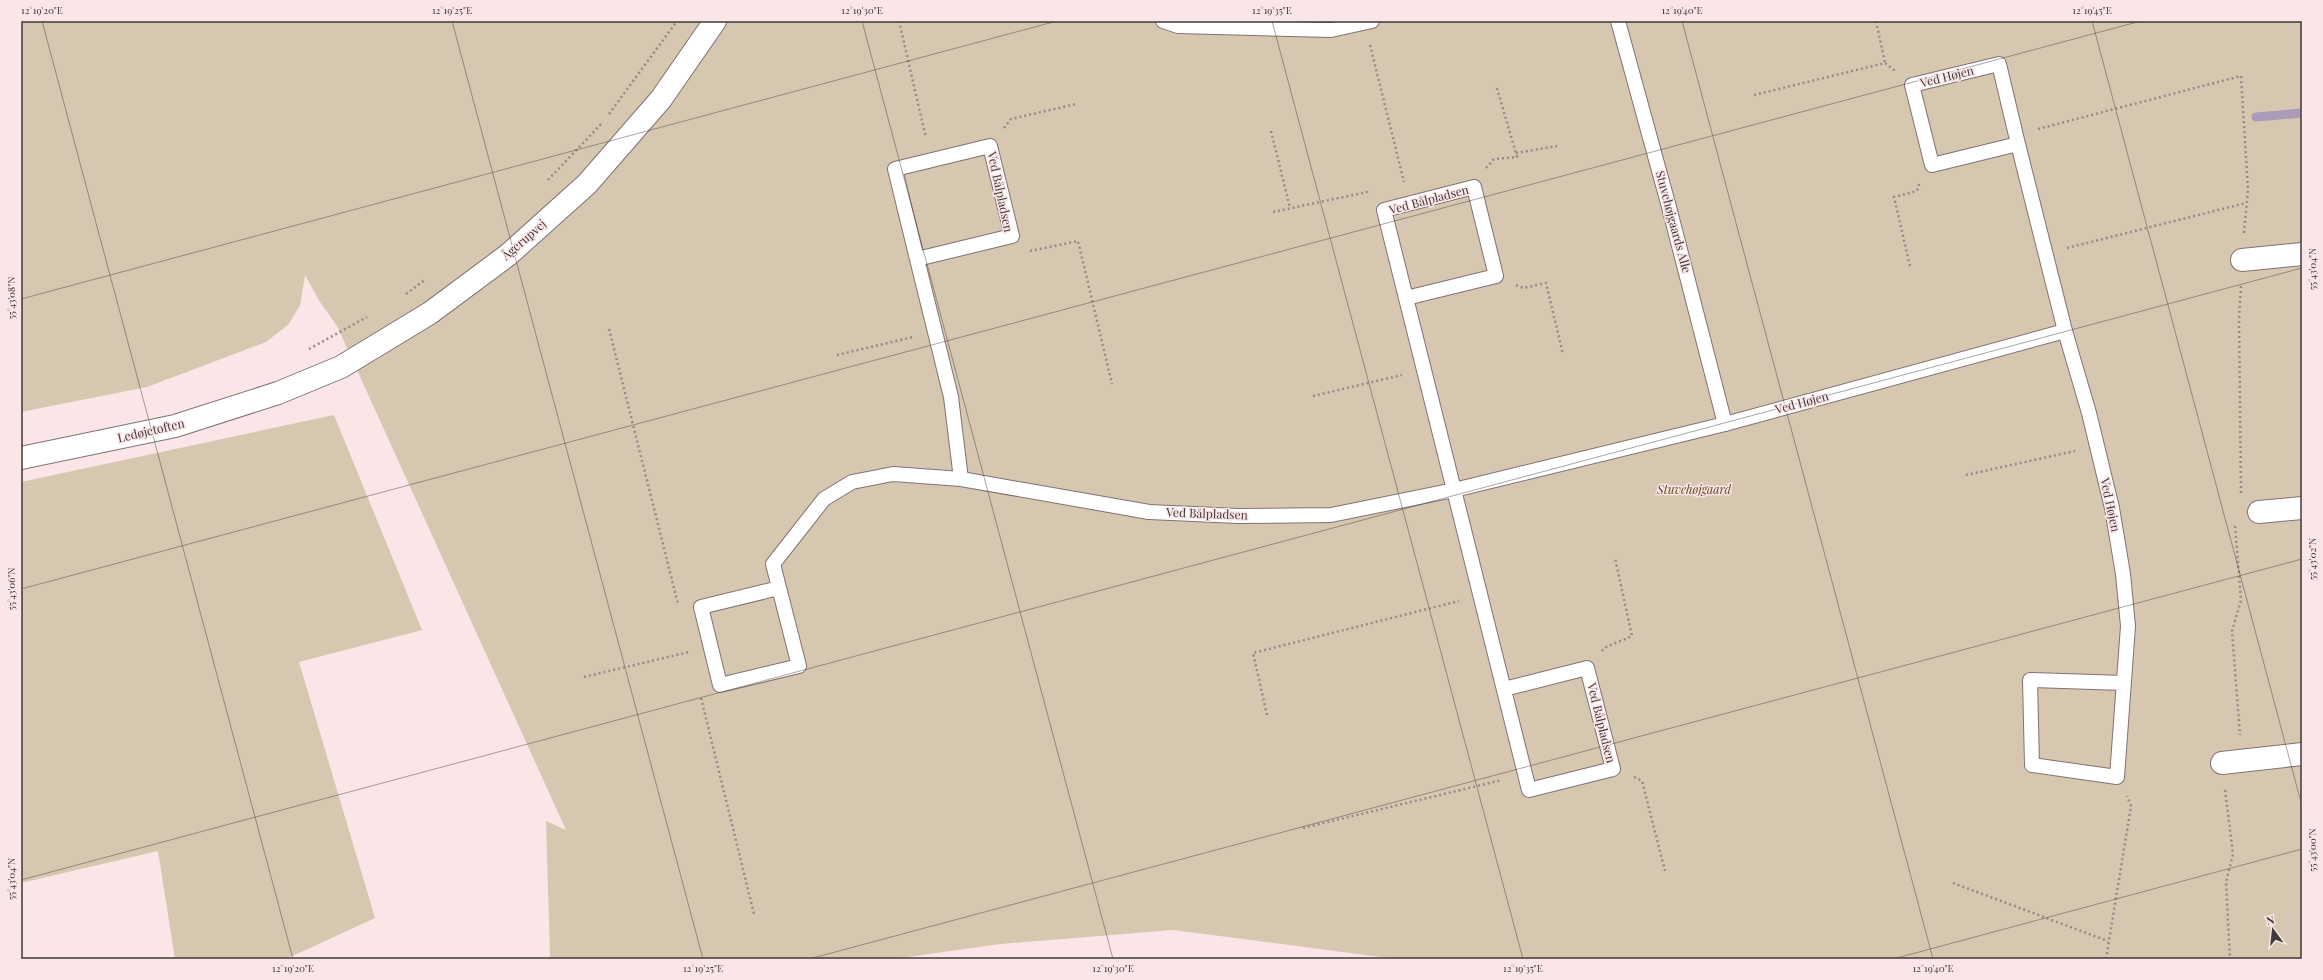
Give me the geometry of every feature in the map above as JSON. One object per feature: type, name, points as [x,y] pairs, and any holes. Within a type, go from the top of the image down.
[{"type":"street","name":"Ågerupvej","points":[[278,393],[348,363],[430,313],[508,255],[587,184],[661,99],[714,21]]},
{"type":"street","points":[[2242,260],[2302,254]]},
{"type":"street","name":"Ledøjetoften","points":[[21,458],[175,426],[278,393]]},
{"type":"street","points":[[2259,512],[2302,508]]},
{"type":"street","points":[[2222,763],[2302,754]]},
{"type":"lane","points":[[1164,21],[1178,26],[1331,30],[1368,22]]},
{"type":"lane","name":"Stuvehøjgaards Alle","points":[[1618,21],[1670,207],[1725,424]]},
{"type":"lane","name":"Ved Højen","points":[[1930,156],[1912,85],[1999,64],[2065,331],[2097,446],[2112,508],[2123,574],[2128,626],[2117,773]]},
{"type":"lane","points":[[1930,156],[1932,166],[2017,139]]},
{"type":"lane","name":"Ved Bålpladsen","points":[[917,259],[1012,236],[990,146],[895,169],[917,259],[951,397],[961,479]]},
{"type":"lane","name":"Ved Bålpladsen","points":[[1496,274],[1474,187],[1384,210],[1529,790],[1613,769],[1587,668],[1504,689]]},
{"type":"lane","points":[[1406,298],[1496,274]]},
{"type":"lane","name":"Ved Højen","points":[[1725,424],[2065,331]]},
{"type":"lane","name":"Ved Bålpladsen","points":[[779,588],[700,607],[720,685],[798,666],[779,588],[773,564],[824,499],[852,482],[893,474],[961,479],[1149,512],[1238,516],[1331,515],[1454,490],[1725,424]]},
{"type":"lane","points":[[2117,773],[2117,777],[2032,765],[2030,680],[2124,683]]},
{"type":"path","points":[[544,184],[607,117],[677,21]]},
{"type":"path","points":[[899,21],[931,160]]},
{"type":"path","points":[[1876,21],[1885,62],[1912,85]]},
{"type":"path","points":[[1368,22],[1409,204]]},
{"type":"path","points":[[1754,94],[1885,62]]},
{"type":"path","points":[[2017,139],[2241,76],[2248,190],[2239,318],[2241,513],[2259,512]]},
{"type":"path","points":[[1466,190],[1494,159],[1517,156],[1496,85]]},
{"type":"path","points":[[990,146],[1012,119],[1076,104]]},
{"type":"path","points":[[1271,131],[1290,208]]},
{"type":"path","points":[[1516,153],[1557,146]]},
{"type":"path","points":[[1910,266],[1894,197],[1917,190],[1930,156]]},
{"type":"path","points":[[1273,212],[1367,192],[1387,209]]},
{"type":"path","points":[[2046,253],[2246,203]]},
{"type":"path","points":[[1012,236],[1031,252],[1078,241],[1112,384]]},
{"type":"path","points":[[1496,274],[1522,288],[1546,283],[1563,354]]},
{"type":"path","points":[[399,299],[430,277]]},
{"type":"path","points":[[303,352],[372,314]]},
{"type":"path","points":[[838,355],[935,332]]},
{"type":"path","points":[[1313,396],[1424,369]]},
{"type":"path","points":[[1966,475],[2097,446]]},
{"type":"path","points":[[1587,668],[1604,648],[1632,636],[1615,558]]},
{"type":"path","points":[[1267,715],[1253,653],[1480,595]]},
{"type":"path","points":[[584,677],[710,646]]},
{"type":"path","points":[[1612,765],[1642,781],[1665,871]]},
{"type":"path","points":[[2106,959],[2131,806],[2117,773]]},
{"type":"path","points":[[1303,828],[1525,774]]},
{"type":"path","points":[[1953,883],[2108,941]]},
{"type":"green space","name":"Stuvehøjgaard","points":[[21,21],[2302,21],[2302,959],[1396,959],[1173,930],[1000,944],[894,959],[547,959],[550,956],[546,821],[566,830],[337,326],[320,302],[305,275],[300,305],[289,324],[266,342],[147,387],[21,412]]},
{"type":"green space","points":[[334,415],[422,630],[299,662],[375,918],[286,959],[175,959],[158,851],[21,883],[21,482]]},
{"type":"waterway","points":[[2256,117],[2302,113]]}]
